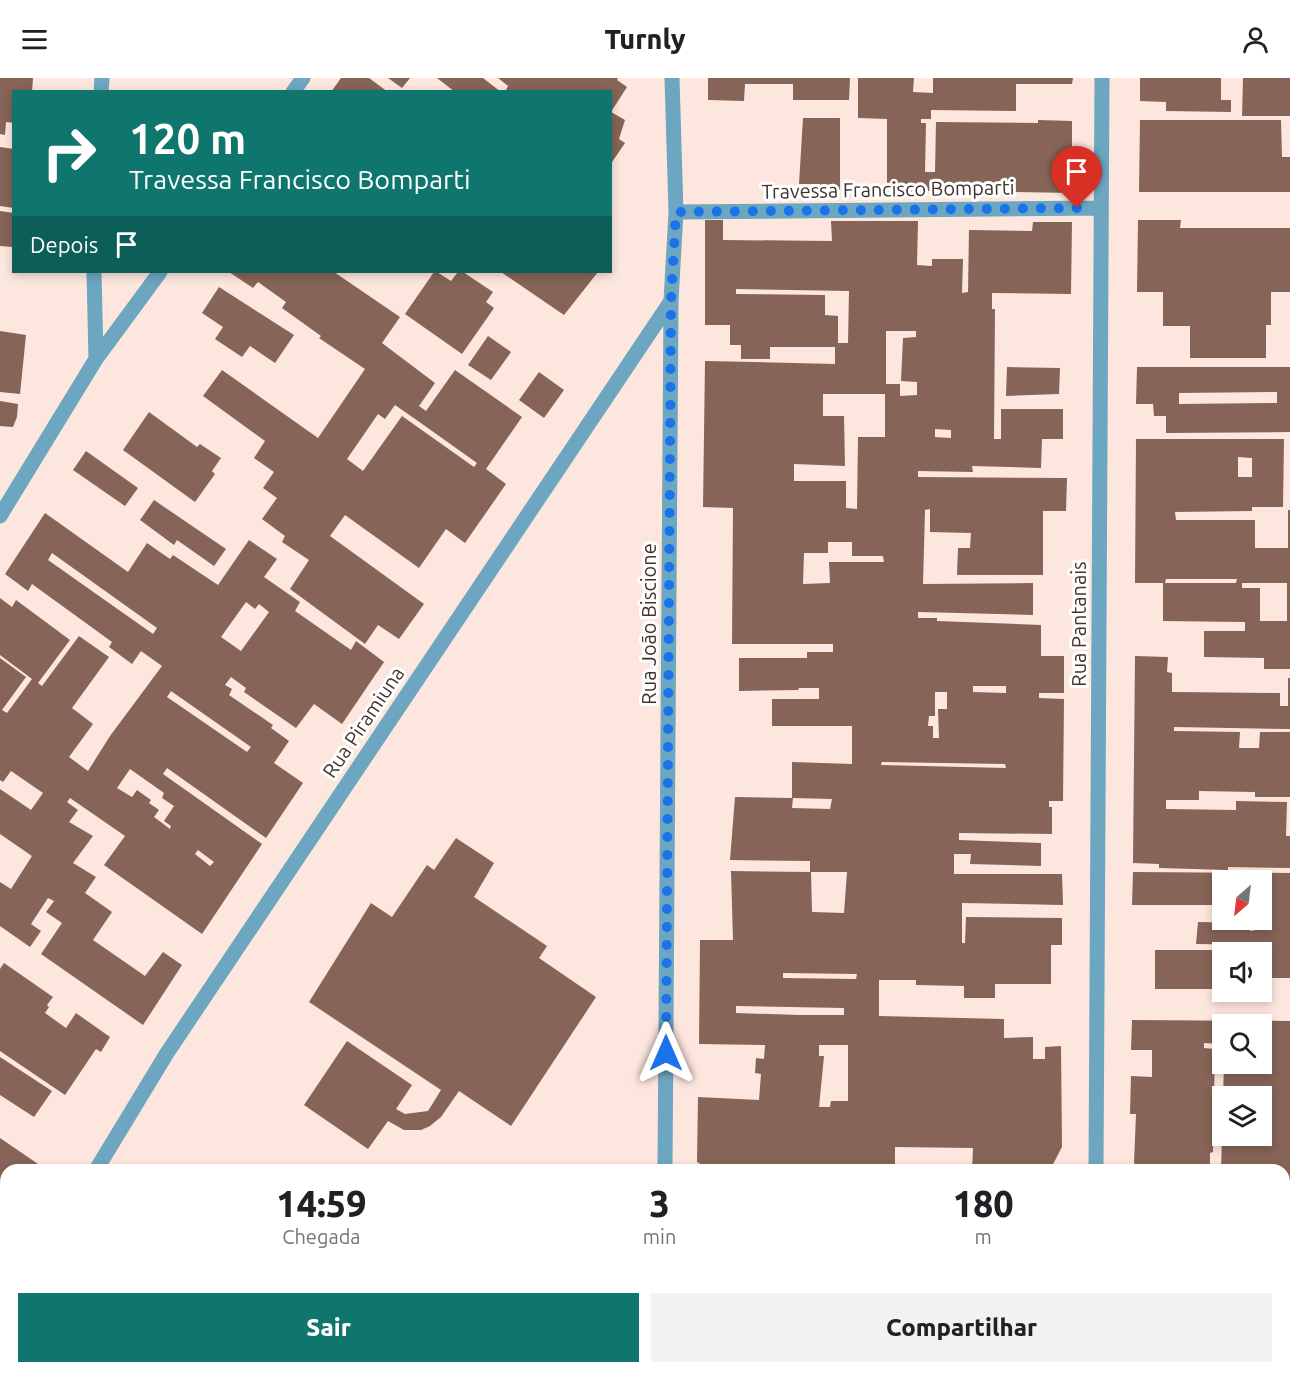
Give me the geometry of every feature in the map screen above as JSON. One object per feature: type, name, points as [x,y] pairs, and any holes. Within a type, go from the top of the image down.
[{"type":"street","name":"Rua João Biscione","points":[[665,1164],[671,301],[676,212],[672,78]]},
{"type":"street","name":"Rua Pantanais","points":[[1096,1164],[1102,78]]},
{"type":"street","name":"Travessa Francisco Bomparti","points":[[676,212],[1100,208]]},
{"type":"street","points":[[94,273],[96,359]]},
{"type":"street","points":[[0,516],[96,359],[159,273]]},
{"type":"street","name":"Rua Piramiuna","points":[[100,1164],[167,1053],[671,301]]},
{"type":"building","points":[[0,78],[33,78],[32,90],[12,90],[12,123],[6,122],[5,135],[0,134]]},
{"type":"building","points":[[341,78],[369,78],[385,90],[332,90]]},
{"type":"building","points":[[388,78],[410,78],[402,88]]},
{"type":"building","points":[[437,78],[483,78],[498,90],[452,90]]},
{"type":"building","points":[[498,78],[618,78],[617,80],[627,87],[612,110],[612,90],[506,90],[508,86]]},
{"type":"building","points":[[708,78],[850,78],[849,100],[793,100],[793,84],[745,84],[744,101],[708,100]]},
{"type":"building","points":[[858,78],[914,78],[913,92],[933,93],[933,78],[1073,78],[1072,84],[1016,84],[1016,111],[931,110],[931,119],[921,119],[921,123],[926,123],[925,172],[935,172],[936,122],[1072,121],[1072,193],[1014,192],[1013,186],[935,186],[936,191],[887,190],[887,119],[858,118]]},
{"type":"building","points":[[1140,78],[1221,78],[1221,100],[1231,100],[1231,112],[1166,111],[1166,102],[1140,101]]},
{"type":"building","points":[[1243,78],[1290,78],[1290,116],[1242,116]]},
{"type":"building","points":[[612,113],[625,120],[619,139],[625,143],[612,162]]},
{"type":"building","points":[[803,118],[840,118],[840,190],[820,189],[820,184],[799,184]]},
{"type":"building","points":[[1140,120],[1281,120],[1282,157],[1290,157],[1290,192],[1139,192]]},
{"type":"building","points":[[0,147],[12,149],[12,208],[0,206]]},
{"type":"building","points":[[0,211],[12,213],[12,247],[0,246]]},
{"type":"building","points":[[705,220],[723,220],[723,240],[832,241],[831,221],[918,221],[917,265],[932,266],[932,259],[963,259],[962,293],[968,292],[969,230],[1032,231],[1033,222],[1072,222],[1071,294],[992,293],[992,309],[995,309],[994,439],[1001,439],[1001,409],[1063,409],[1063,439],[1042,439],[1041,468],[972,466],[973,472],[918,471],[918,477],[1067,478],[1066,511],[1043,511],[1043,575],[957,575],[958,548],[970,548],[971,533],[930,532],[930,509],[925,510],[923,584],[1033,583],[1033,615],[918,612],[918,618],[937,618],[937,621],[1041,625],[1041,656],[1064,656],[1064,693],[1039,693],[1039,698],[1064,699],[1063,801],[1049,801],[1049,807],[1052,807],[1052,834],[959,833],[959,840],[1041,843],[1041,866],[970,864],[971,854],[954,854],[954,874],[1062,874],[1063,905],[962,903],[962,943],[965,943],[966,917],[1062,918],[1062,945],[1051,945],[1051,984],[995,984],[995,998],[964,998],[964,986],[916,985],[916,980],[879,980],[879,1016],[1004,1019],[1004,1038],[1033,1037],[1033,1059],[1045,1059],[1045,1047],[1061,1046],[1062,1147],[1053,1164],[972,1164],[973,1148],[895,1147],[895,1164],[700,1164],[697,1162],[698,1097],[759,1100],[761,1074],[755,1073],[756,1058],[764,1059],[765,1045],[699,1044],[700,940],[733,940],[731,871],[810,872],[810,861],[730,860],[735,797],[792,798],[792,762],[852,764],[852,726],[772,726],[772,699],[819,699],[819,688],[739,691],[739,658],[807,658],[807,652],[833,652],[833,644],[732,644],[733,508],[703,507],[705,361],[835,364],[835,347],[770,347],[770,359],[741,359],[741,345],[730,345],[730,325],[705,325]],"holes":[[[736,289],[849,291],[848,343],[838,343],[838,316],[825,315],[825,295],[736,294]],[[886,331],[916,331],[916,337],[903,338],[901,381],[917,382],[917,395],[900,396],[900,384],[886,384]],[[823,394],[885,394],[885,437],[858,437],[857,509],[846,508],[846,481],[794,481],[794,464],[845,466],[844,416],[823,416]],[[935,429],[951,430],[951,438],[935,437]],[[828,542],[852,542],[852,556],[883,556],[884,562],[829,562],[830,583],[803,584],[804,553],[828,553]],[[973,686],[1006,686],[1006,693],[973,692]],[[935,692],[947,692],[947,709],[938,709],[939,738],[933,738],[933,726],[928,726],[929,716],[935,716]],[[882,762],[1005,764],[1006,768],[881,765]],[[793,798],[832,799],[830,809],[792,808]],[[811,872],[847,872],[844,913],[812,912]],[[783,973],[857,974],[856,979],[783,978]],[[736,1006],[844,1008],[844,1015],[736,1013]],[[819,1045],[848,1045],[848,1101],[831,1101],[830,1107],[819,1107],[824,1056],[819,1056]]]},
{"type":"building","points":[[1138,220],[1181,220],[1180,228],[1290,228],[1290,292],[1271,292],[1271,325],[1266,325],[1266,358],[1190,358],[1190,326],[1163,326],[1163,292],[1137,292]]},
{"type":"building","points":[[230,273],[335,273],[400,317],[382,343],[435,383],[419,406],[426,411],[455,370],[522,417],[486,469],[506,484],[465,543],[446,529],[419,568],[345,515],[330,536],[424,604],[399,639],[378,625],[365,644],[290,589],[309,560],[282,542],[285,536],[262,519],[277,498],[263,488],[274,472],[254,458],[265,441],[203,396],[222,370],[318,438],[365,369],[319,338],[321,336],[282,308],[286,302],[258,282],[253,288]],"holes":[[[395,405],[477,463],[474,467],[402,416],[363,471],[347,459],[378,414],[385,419]]]},
{"type":"building","points":[[433,273],[439,273],[451,281],[457,273],[464,273],[493,292],[486,302],[494,308],[462,354],[405,314]]},
{"type":"building","points":[[502,273],[597,273],[564,315]]},
{"type":"building","points":[[219,287],[294,335],[275,363],[250,346],[242,357],[215,339],[223,327],[202,313]]},
{"type":"building","points":[[0,331],[26,335],[20,394],[0,392]]},
{"type":"building","points":[[488,336],[511,352],[491,380],[468,365]]},
{"type":"building","points":[[1007,367],[1060,368],[1059,394],[1006,396]]},
{"type":"building","points":[[1137,367],[1290,367],[1290,432],[1166,433],[1166,416],[1154,416],[1153,404],[1136,404]],"holes":[[[1277,392],[1277,403],[1179,404],[1179,393]]]},
{"type":"building","points":[[539,372],[564,390],[544,418],[519,400]]},
{"type":"building","points":[[0,401],[18,404],[13,427],[0,426]]},
{"type":"building","points":[[149,412],[197,447],[200,444],[221,458],[212,471],[215,474],[195,502],[123,450]]},
{"type":"building","points":[[1136,439],[1284,439],[1283,507],[1252,507],[1252,511],[1175,512],[1176,520],[1255,520],[1255,548],[1288,548],[1288,510],[1290,510],[1290,669],[1264,669],[1264,658],[1204,657],[1204,631],[1245,631],[1245,622],[1163,621],[1163,583],[1135,583]],"holes":[[[1238,457],[1252,458],[1252,477],[1238,477]],[[1166,579],[1237,579],[1236,583],[1165,583]],[[1242,583],[1287,583],[1287,621],[1260,621],[1260,588],[1242,588]]]},
{"type":"building","points":[[86,451],[138,488],[125,506],[73,470]]},
{"type":"building","points":[[154,500],[226,549],[214,566],[177,540],[174,545],[140,520]]},
{"type":"building","points":[[45,513],[128,572],[147,543],[170,559],[173,555],[218,585],[249,540],[277,559],[264,577],[300,602],[295,611],[351,650],[356,641],[384,662],[342,724],[314,704],[296,728],[244,692],[246,688],[231,677],[225,685],[232,689],[229,695],[273,725],[271,728],[289,741],[274,763],[303,783],[266,838],[167,768],[163,774],[262,844],[202,934],[104,865],[125,836],[70,798],[67,802],[78,810],[69,822],[93,836],[73,863],[96,877],[85,893],[112,912],[93,940],[145,976],[163,952],[182,965],[143,1025],[41,954],[62,923],[46,912],[54,901],[48,898],[31,924],[41,931],[30,947],[0,926],[0,882],[11,889],[32,856],[0,834],[0,789],[31,810],[43,793],[11,771],[3,782],[0,780],[0,658],[26,677],[2,710],[7,713],[32,679],[0,655],[0,598],[12,607],[16,600],[70,640],[38,683],[42,686],[79,636],[109,657],[72,708],[93,724],[69,757],[88,771],[110,736],[162,666],[141,651],[132,664],[109,647],[112,642],[32,584],[28,591],[5,574]],"holes":[[[52,553],[157,628],[153,634],[48,560]],[[246,602],[255,609],[259,604],[269,612],[241,651],[221,637]],[[171,691],[251,747],[247,752],[167,697]],[[130,769],[164,793],[162,798],[174,806],[164,821],[171,826],[170,829],[154,817],[159,810],[149,803],[151,800],[137,790],[132,797],[117,788]],[[198,850],[214,862],[210,866],[195,854]]]},
{"type":"building","points":[[1135,656],[1168,657],[1167,672],[1172,673],[1172,692],[1280,693],[1280,706],[1288,706],[1288,678],[1290,678],[1290,729],[1174,727],[1174,731],[1240,732],[1239,748],[1259,748],[1260,732],[1290,732],[1290,797],[1255,797],[1255,792],[1199,791],[1199,800],[1166,800],[1166,809],[1236,810],[1236,801],[1287,802],[1286,836],[1290,836],[1290,868],[1228,867],[1228,870],[1159,868],[1159,864],[1133,863]]},
{"type":"building","points":[[456,838],[494,863],[474,897],[547,946],[539,958],[596,997],[511,1126],[459,1091],[441,1117],[430,1126],[421,1130],[404,1130],[388,1121],[368,1149],[304,1105],[347,1041],[412,1085],[396,1109],[405,1114],[428,1111],[441,1090],[309,1002],[371,903],[392,917],[427,865],[434,870]]},
{"type":"building","points":[[1133,872],[1212,873],[1212,905],[1132,905]]},
{"type":"building","points":[[1272,873],[1290,873],[1290,978],[1272,978],[1272,942],[1196,944],[1198,922],[1212,922],[1212,930],[1272,930]]},
{"type":"building","points":[[1155,950],[1212,950],[1212,989],[1155,989]]},
{"type":"building","points":[[4,963],[53,997],[45,1013],[66,1028],[76,1013],[110,1037],[101,1052],[96,1049],[65,1095],[0,1051],[0,969]]},
{"type":"building","points":[[1132,1020],[1212,1021],[1212,1043],[1204,1043],[1204,1048],[1212,1049],[1212,1074],[1215,1074],[1214,1086],[1212,1086],[1213,1152],[1210,1153],[1210,1164],[1134,1163],[1136,1114],[1130,1114],[1131,1076],[1152,1077],[1152,1050],[1131,1050]]},
{"type":"building","points":[[1272,1021],[1290,1021],[1290,1164],[1221,1164],[1222,1146],[1272,1146],[1272,1086],[1223,1086],[1224,1074],[1272,1074]]},
{"type":"building","points":[[0,1057],[52,1091],[34,1117],[0,1095]]},
{"type":"building","points":[[0,1138],[38,1164],[0,1164]]},
{"type":"route","points":[[666,1053],[671,301],[676,212],[1077,208]]}]
